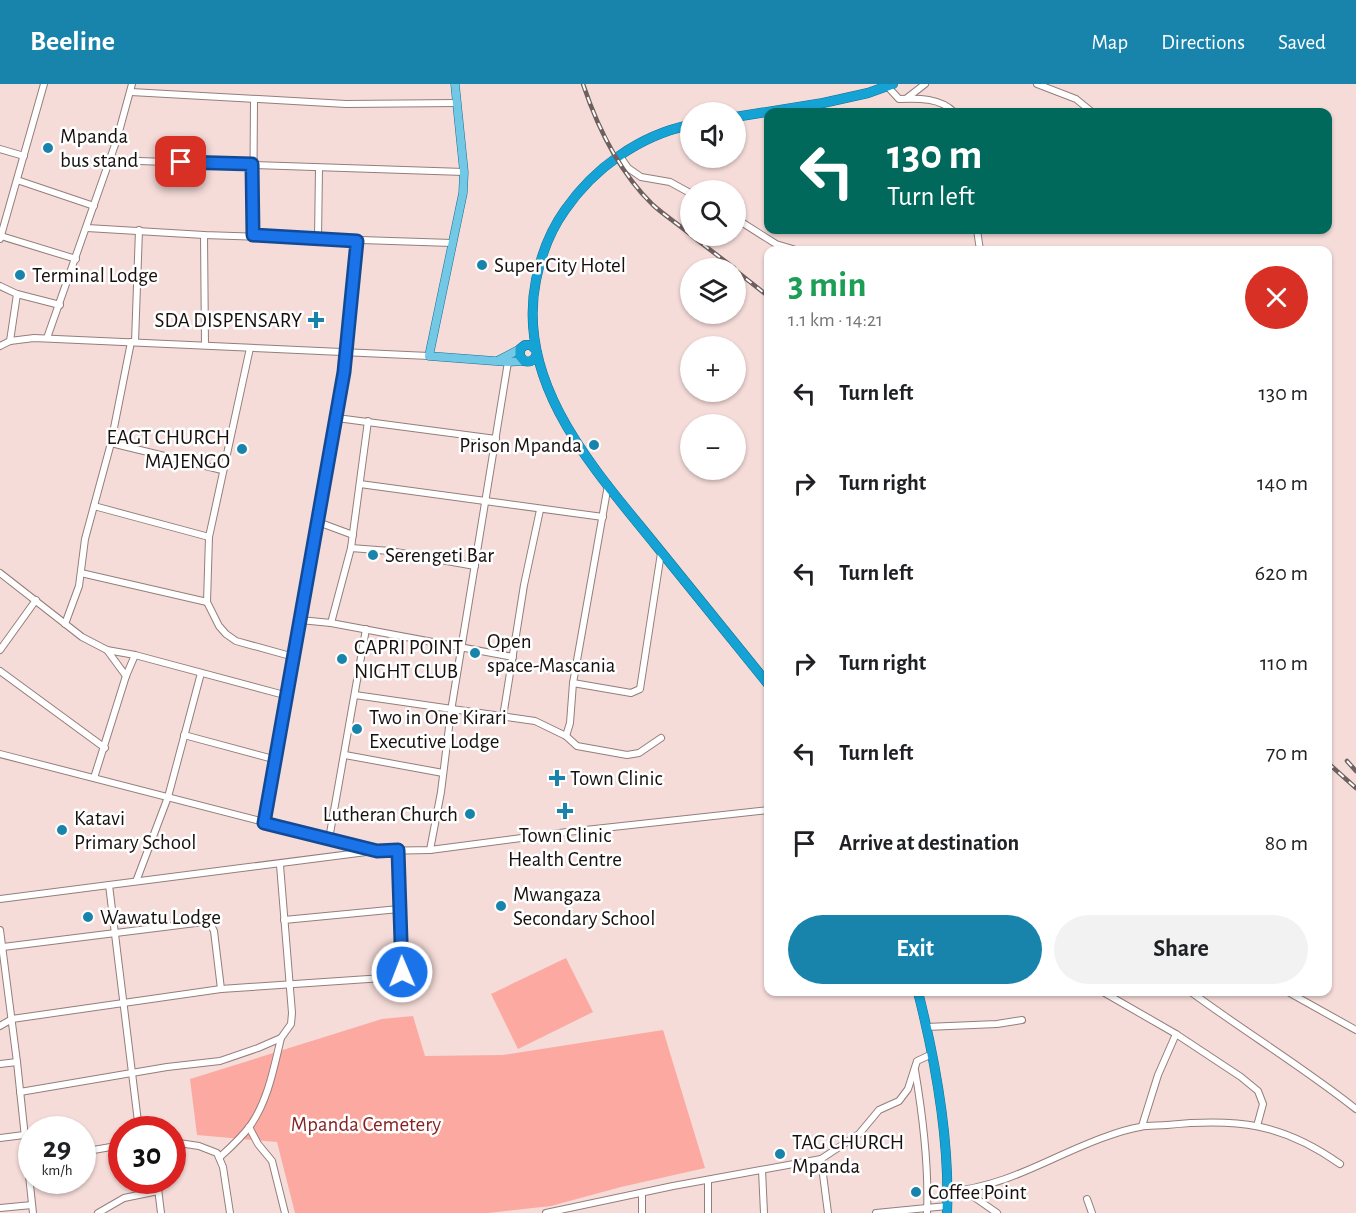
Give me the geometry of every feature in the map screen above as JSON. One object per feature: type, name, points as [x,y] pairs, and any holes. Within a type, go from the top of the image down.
[{"type":"highway","points":[[792,108],[823,103],[890,85]]},
{"type":"highway","points":[[746,115],[764,112]]},
{"type":"highway","points":[[544,379],[520,356],[531,321],[539,265],[557,221],[589,182],[619,155],[655,136],[680,128]]},
{"type":"highway","points":[[531,321],[536,352],[544,379],[572,436],[608,485],[764,679]]},
{"type":"highway","points":[[521,348],[531,345],[536,352]]},
{"type":"highway","points":[[526,362],[533,361],[536,352]]},
{"type":"highway","points":[[919,996],[932,1054],[941,1114],[947,1210]]},
{"type":"main road","points":[[455,84],[464,172],[463,193],[429,356],[526,362]]},
{"type":"main road","points":[[498,361],[521,348]]},
{"type":"street","points":[[44,84],[17,180],[2,219],[1,237],[76,259]]},
{"type":"street","points":[[47,338],[110,160],[132,84]]},
{"type":"street","points":[[907,99],[925,84]]},
{"type":"street","points":[[1037,84],[1076,99],[1087,108]]},
{"type":"street","points":[[890,85],[897,98],[943,104],[948,108]]},
{"type":"street","points":[[131,92],[346,104],[457,103]]},
{"type":"street","points":[[253,235],[254,100]]},
{"type":"street","points":[[0,149],[24,156]]},
{"type":"street","points":[[619,155],[628,168],[642,177],[670,182],[680,188]]},
{"type":"street","points":[[110,160],[464,172]]},
{"type":"street","points":[[318,239],[320,168]]},
{"type":"street","points":[[17,180],[94,206]]},
{"type":"street","points":[[746,225],[783,246]]},
{"type":"street","points":[[87,228],[204,235],[452,243]]},
{"type":"street","points":[[65,624],[79,586],[85,539],[111,443],[133,342],[139,230]]},
{"type":"street","points":[[204,235],[205,345]]},
{"type":"street","points":[[264,823],[337,418],[347,352],[357,241]]},
{"type":"street","points":[[0,286],[17,294],[60,305]]},
{"type":"street","points":[[17,294],[4,342],[22,338],[47,338],[429,356]]},
{"type":"street","points":[[250,348],[208,537],[207,602],[219,627],[236,641],[294,657]]},
{"type":"street","points":[[430,850],[508,362]]},
{"type":"street","points":[[337,418],[496,439]]},
{"type":"street","points":[[331,623],[351,548],[368,421]]},
{"type":"street","points":[[111,443],[222,470]]},
{"type":"street","points":[[360,484],[603,517]]},
{"type":"street","points":[[567,736],[573,683],[608,485]]},
{"type":"street","points":[[94,506],[208,537]]},
{"type":"street","points":[[503,717],[540,510]]},
{"type":"street","points":[[318,522],[353,535]]},
{"type":"street","points":[[351,548],[390,551],[475,566]]},
{"type":"street","points":[[573,683],[631,693],[640,689],[662,552]]},
{"type":"street","points":[[0,573],[82,638],[107,650],[135,655],[288,696]]},
{"type":"street","points":[[81,573],[207,602]]},
{"type":"street","points":[[0,650],[36,600]]},
{"type":"street","points":[[300,620],[366,629],[513,657]]},
{"type":"street","points":[[329,839],[366,629]]},
{"type":"street","points":[[107,650],[126,676]]},
{"type":"street","points":[[94,778],[126,676],[135,655]]},
{"type":"street","points":[[0,671],[105,748]]},
{"type":"street","points":[[137,879],[168,797],[201,673]]},
{"type":"street","points":[[355,695],[452,711],[535,721],[567,736],[577,746],[627,755],[639,753],[661,738]]},
{"type":"street","points":[[184,735],[277,759]]},
{"type":"street","points":[[0,754],[377,851]]},
{"type":"street","points":[[345,755],[443,773]]},
{"type":"street","points":[[0,899],[377,851],[430,850],[567,831],[764,810]]},
{"type":"street","points":[[0,1026],[12,1019],[221,989],[395,978],[401,975],[402,967],[398,850]]},
{"type":"street","points":[[220,1157],[249,1126],[268,1089],[281,1038],[291,1024],[280,865]]},
{"type":"street","points":[[109,885],[137,1116]]},
{"type":"street","points":[[284,920],[399,909]]},
{"type":"street","points":[[3,947],[210,923],[214,931],[221,989]]},
{"type":"street","points":[[0,930],[22,1116]]},
{"type":"street","points":[[1110,996],[1176,1034],[1258,1091],[1263,1104],[1257,1126]]},
{"type":"street","points":[[1197,996],[1330,1088],[1356,1109]]},
{"type":"street","points":[[1295,996],[1356,1030]]},
{"type":"street","points":[[926,1027],[997,1024],[1022,1020]]},
{"type":"street","points":[[1142,1126],[1158,1075],[1176,1034]]},
{"type":"street","points":[[20,1092],[220,1061],[281,1038]]},
{"type":"street","points":[[546,1213],[574,1210],[642,1194],[821,1159],[859,1134],[879,1110],[899,1101],[908,1089],[917,1061],[932,1054]]},
{"type":"street","points":[[0,1064],[17,1062]]},
{"type":"street","points":[[915,1068],[923,1121],[927,1210]]},
{"type":"street","points":[[947,1192],[988,1185],[1011,1178],[1103,1137],[1142,1126],[1236,1122],[1273,1129],[1300,1139],[1340,1164]]},
{"type":"street","points":[[249,1126],[258,1144],[272,1161],[285,1213]]},
{"type":"street","points":[[0,1138],[18,1136]]},
{"type":"street","points":[[186,1145],[214,1150],[220,1157],[230,1213]]},
{"type":"street","points":[[821,1159],[828,1213]]},
{"type":"street","points":[[762,1170],[764,1213]]},
{"type":"street","points":[[708,1181],[708,1213]]},
{"type":"street","points":[[964,1190],[997,1213]]},
{"type":"street","points":[[31,1194],[33,1213]]},
{"type":"street","points":[[98,1213],[124,1198],[138,1194]]},
{"type":"street","points":[[158,1194],[161,1213]]},
{"type":"street","points":[[642,1194],[642,1213]]},
{"type":"street","points":[[1087,1199],[1092,1213]]},
{"type":"street","points":[[0,1208],[32,1205]]},
{"type":"street","points":[[876,1213],[947,1210]]},
{"type":"green space","points":[[566,958],[593,1012],[518,1049],[491,994]]},
{"type":"green space","name":"Mpanda Cemetery","points":[[413,1016],[425,1056],[503,1055],[663,1030],[705,1168],[551,1206],[488,1213],[295,1213],[277,1142],[197,1135],[190,1079],[382,1019]]},
{"type":"railway","points":[[583,84],[595,116],[620,164],[653,205],[680,226]]},
{"type":"railway","points":[[705,246],[721,258]]},
{"type":"railway","points":[[746,279],[764,293]]},
{"type":"railway","points":[[1347,761],[1356,771]]},
{"type":"railway","points":[[1332,767],[1356,788]]},
{"type":"place","name":"Mpanda bus stand","points":[[48,148]]},
{"type":"place","name":"Super City Hotel","points":[[482,265]]},
{"type":"place","name":"Terminal Lodge","points":[[20,275]]},
{"type":"place","name":"SDA DISPENSARY","points":[[316,320]]},
{"type":"place","name":"Prison Mpanda","points":[[594,445]]},
{"type":"place","name":"EAGT CHURCH MAJENGO","points":[[242,449]]},
{"type":"place","name":"Serengeti Bar","points":[[373,555]]},
{"type":"place","name":"Open space-Mascania","points":[[475,653]]},
{"type":"place","name":"CAPRI POINT NIGHT CLUB","points":[[342,659]]},
{"type":"place","name":"Two in One Kirari Executive Lodge","points":[[357,729]]},
{"type":"place","name":"Town Clinic","points":[[557,778]]},
{"type":"place","name":"Town Clinic Health Centre","points":[[565,811]]},
{"type":"place","name":"Lutheran Church","points":[[470,814]]},
{"type":"place","name":"Katavi Primary School","points":[[62,830]]},
{"type":"place","name":"Mwangaza Secondary School","points":[[501,906]]},
{"type":"place","name":"Wawatu Lodge","points":[[88,917]]},
{"type":"place","name":"TAG CHURCH Mpanda","points":[[780,1154]]},
{"type":"place","name":"Coffee Point","points":[[916,1192]]},
{"type":"route","points":[[181,162],[252,164],[253,235],[357,241],[344,372],[264,823],[377,851],[398,850],[402,972]]}]
